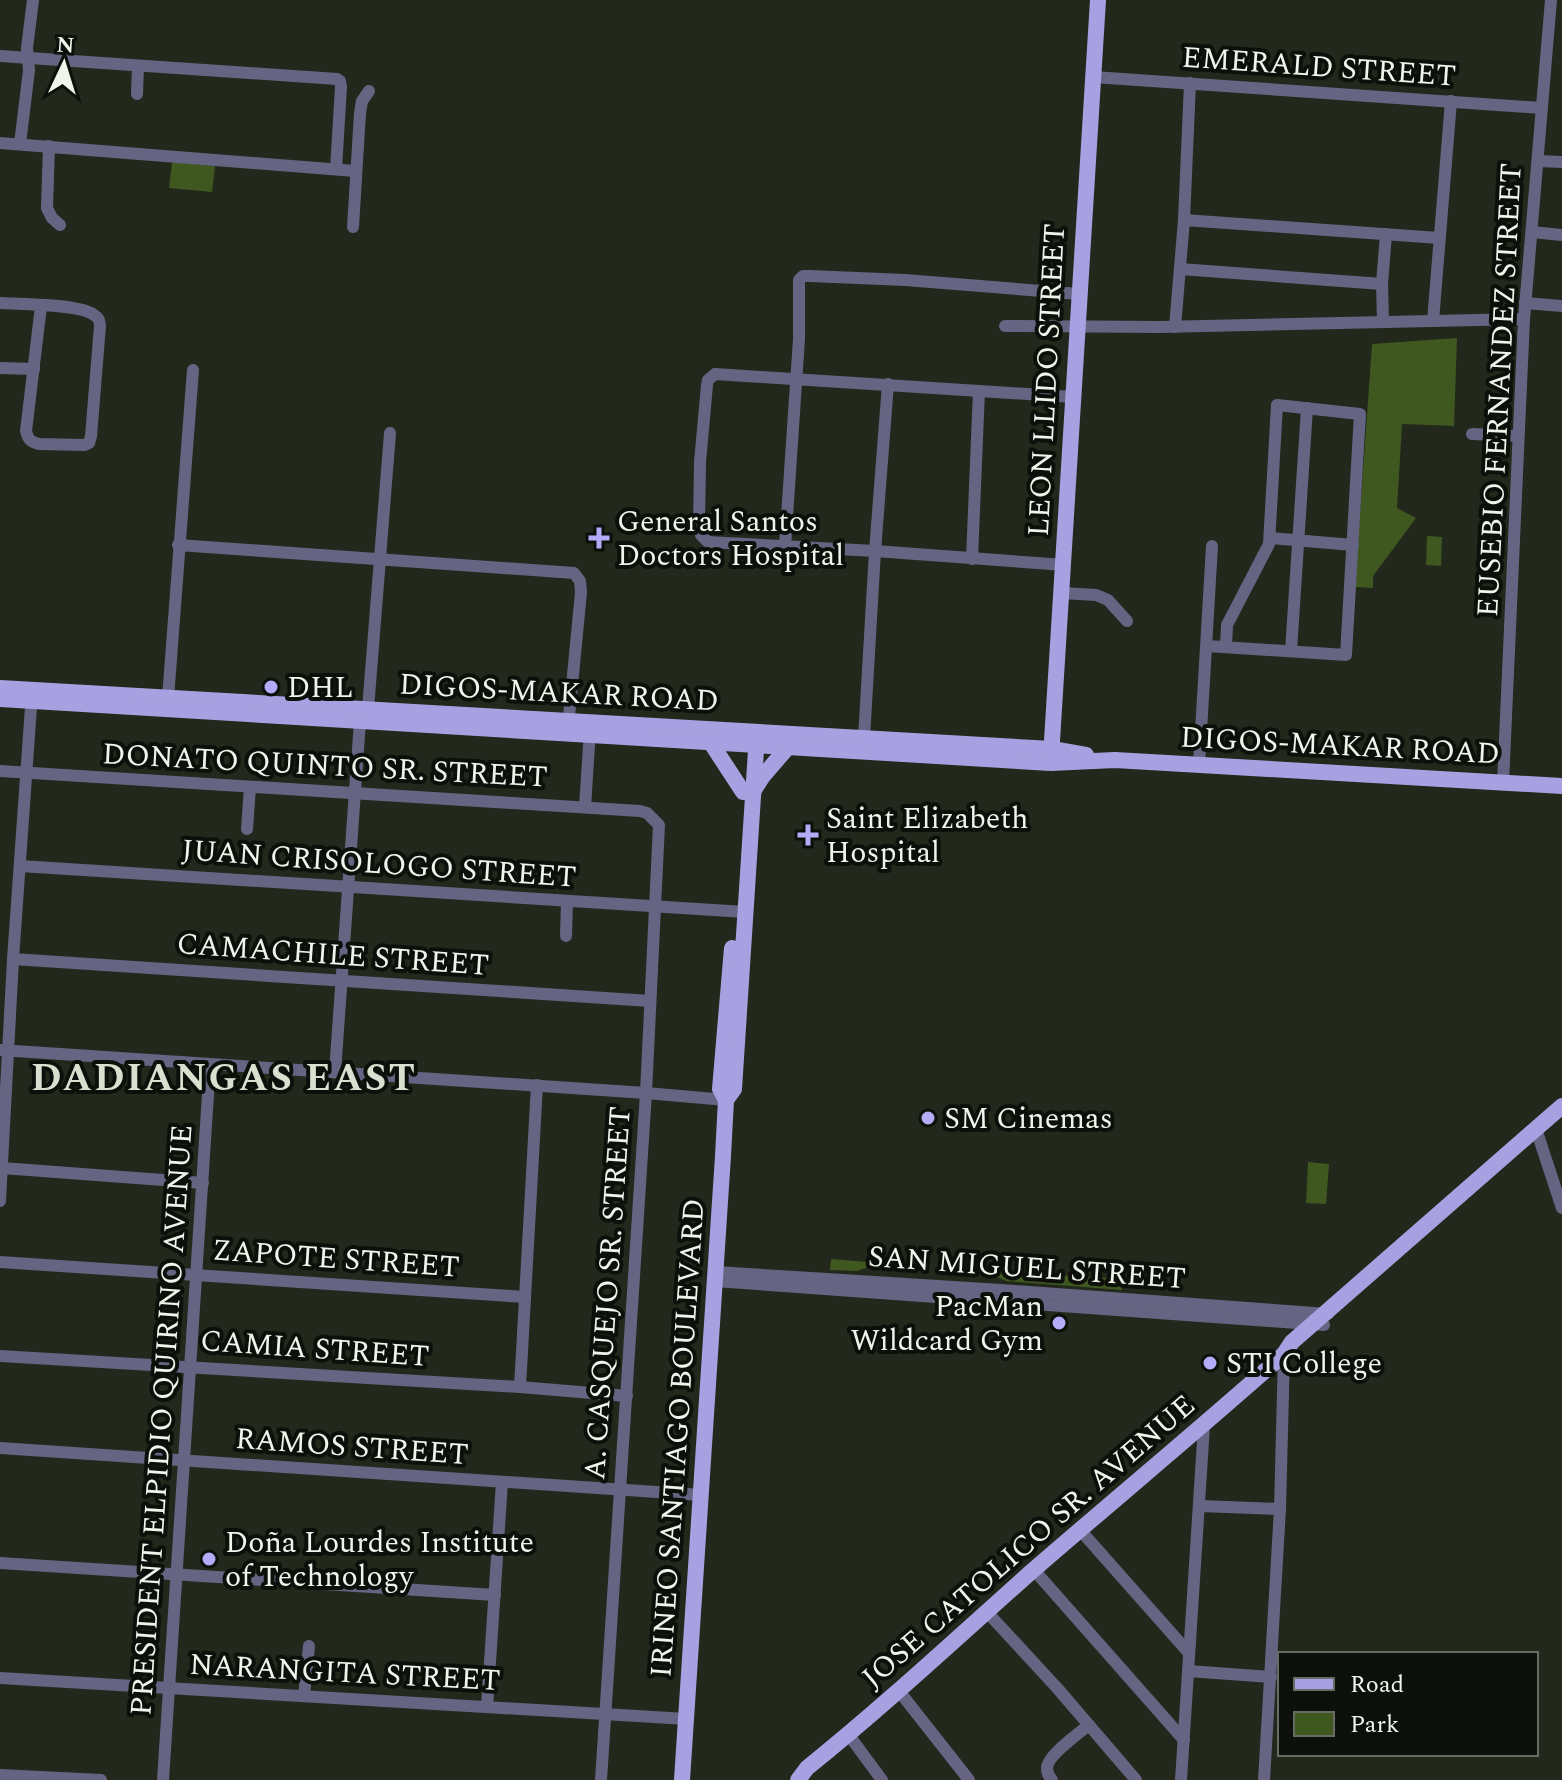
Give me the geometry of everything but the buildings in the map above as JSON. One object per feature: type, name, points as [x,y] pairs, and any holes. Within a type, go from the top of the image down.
[{"type":"main road","name":"LEON LLIDO STREET","points":[[1051,756],[1098,0]]},
{"type":"main road","name":"DIGOS-MAKAR ROAD","points":[[0,688],[32,696],[751,738],[864,738],[1051,756]]},
{"type":"main road","name":"DIGOS-MAKAR ROAD","points":[[0,699],[32,696],[168,698],[364,715]]},
{"type":"main road","name":"DIGOS-MAKAR ROAD","points":[[590,729],[711,743],[751,738],[788,747],[1051,756],[1562,786]]},
{"type":"main road","name":"IRINEO SANTIAGO BOULEVARD","points":[[682,1780],[726,1100],[734,1089],[740,912],[751,738]]},
{"type":"main road","points":[[711,743],[748,792],[788,747]]},
{"type":"main road","name":"JOSE CATOLICO SR. AVENUE","points":[[798,1776],[1284,1354],[1296,1349],[1324,1320],[1538,1133],[1562,1106]]},
{"type":"main road","name":"JOSE CATOLICO SR. AVENUE","points":[[1538,1133],[1562,1118]]},
{"type":"street","points":[[20,144],[33,0]]},
{"type":"street","name":"EUSEBIO FERNANDEZ STREET","points":[[1503,783],[1524,319],[1551,0]]},
{"type":"street","points":[[0,56],[333,78],[340,81],[341,87],[336,169]]},
{"type":"street","points":[[137,94],[138,66]]},
{"type":"street","name":"EMERALD STREET","points":[[1093,77],[1542,108]]},
{"type":"street","points":[[1175,327],[1184,220],[1190,83]]},
{"type":"street","points":[[353,227],[360,113],[362,101],[369,91]]},
{"type":"street","points":[[1433,321],[1451,101]]},
{"type":"street","points":[[0,143],[355,171]]},
{"type":"street","points":[[49,146],[47,208],[60,225]]},
{"type":"street","points":[[1538,161],[1562,162]]},
{"type":"street","points":[[1184,220],[1439,238]]},
{"type":"street","points":[[1532,232],[1562,235]]},
{"type":"street","points":[[1383,321],[1386,234]]},
{"type":"street","points":[[1180,269],[1382,284]]},
{"type":"street","points":[[785,546],[800,322],[798,287],[803,276],[905,280],[1079,294]]},
{"type":"street","points":[[0,303],[41,306],[84,310],[99,320],[89,443],[39,444],[28,438],[26,431],[41,306]]},
{"type":"street","points":[[1525,303],[1562,306]]},
{"type":"street","points":[[1005,326],[1175,327],[1524,319]]},
{"type":"street","points":[[0,368],[34,369]]},
{"type":"street","points":[[168,698],[193,370]]},
{"type":"street","points":[[1064,565],[703,539],[698,515],[700,462],[707,385],[715,374],[1073,397]]},
{"type":"street","points":[[864,738],[888,384]]},
{"type":"street","points":[[972,559],[979,391]]},
{"type":"street","points":[[1207,646],[1346,655],[1360,414],[1277,405],[1270,538],[1227,625],[1226,647]]},
{"type":"street","points":[[1291,651],[1307,408]]},
{"type":"street","points":[[335,1072],[355,794],[390,433]]},
{"type":"street","points":[[1472,434],[1518,436]]},
{"type":"street","points":[[1270,538],[1353,545]]},
{"type":"street","points":[[178,545],[574,573],[580,581],[581,592],[568,728]]},
{"type":"street","points":[[1199,765],[1212,546]]},
{"type":"street","points":[[1062,593],[1096,595],[1108,600],[1127,621]]},
{"type":"street","points":[[1208,624],[1227,625]]},
{"type":"street","points":[[0,1201],[5,1050],[32,696]]},
{"type":"street","points":[[585,807],[590,729]]},
{"type":"street","name":"DONATO QUINTO SR. STREET","points":[[0,771],[647,813]]},
{"type":"street","points":[[247,829],[250,787]]},
{"type":"street","name":"A. CASQUEJO SR. STREET","points":[[601,1780],[660,830],[647,813]]},
{"type":"street","name":"JUAN CRISOLOGO STREET","points":[[20,866],[740,912]]},
{"type":"street","points":[[566,936],[567,901]]},
{"type":"street","name":"CAMACHILE STREET","points":[[13,959],[650,1001]]},
{"type":"street","points":[[5,1050],[726,1100]]},
{"type":"street","name":"PRESIDENT ELPIDIO QUIRINO AVENUE","points":[[163,1780],[210,1064]]},
{"type":"street","points":[[520,1387],[537,1085]]},
{"type":"street","points":[[1538,1133],[1562,1208]]},
{"type":"street","points":[[2,1168],[203,1183]]},
{"type":"street","name":"ZAPOTE STREET","points":[[0,1262],[525,1297]]},
{"type":"street","name":"SAN MIGUEL STREET","points":[[716,1276],[1324,1320]]},
{"type":"street","points":[[1264,1780],[1280,1509],[1284,1354]]},
{"type":"street","name":"CAMIA STREET","points":[[0,1356],[627,1396]]},
{"type":"street","points":[[1181,1780],[1204,1426]]},
{"type":"street","name":"RAMOS STREET","points":[[0,1448],[701,1495]]},
{"type":"street","points":[[487,1707],[502,1482]]},
{"type":"street","points":[[1200,1506],[1280,1509]]},
{"type":"street","points":[[1081,1531],[1189,1653]]},
{"type":"street","points":[[0,1563],[495,1595]]},
{"type":"street","points":[[1034,1570],[1184,1740]]},
{"type":"street","points":[[987,1612],[1136,1780]]},
{"type":"street","points":[[304,1696],[309,1646]]},
{"type":"street","points":[[1188,1671],[1271,1677]]},
{"type":"street","name":"NARANGITA STREET","points":[[0,1678],[687,1719]]},
{"type":"street","points":[[899,1691],[969,1780]]},
{"type":"street","points":[[1052,1780],[1047,1773],[1050,1758],[1089,1725]]},
{"type":"street","points":[[848,1734],[882,1780]]},
{"type":"street","points":[[0,1775],[101,1780]]},
{"type":"green space","points":[[172,162],[215,166],[212,192],[169,188]]},
{"type":"green space","points":[[1457,338],[1454,426],[1402,424],[1397,508],[1416,518],[1373,576],[1373,588],[1355,587],[1372,344]]},
{"type":"green space","points":[[1427,536],[1442,537],[1441,566],[1426,565]]},
{"type":"green space","points":[[1308,1162],[1329,1164],[1326,1204],[1306,1203]]},
{"type":"green space","points":[[831,1259],[880,1263],[857,1271],[830,1270]]},
{"type":"green space","points":[[984,1271],[1122,1279],[1122,1290],[1006,1281]]},
{"type":"place","name":"General Santos Doctors Hospital","points":[[599,538]]},
{"type":"place","name":"DHL","points":[[271,687]]},
{"type":"place","name":"Saint Elizabeth Hospital","points":[[808,835]]},
{"type":"place","name":"SM Cinemas","points":[[928,1118]]},
{"type":"place","name":"PacMan Wildcard Gym","points":[[1059,1323]]},
{"type":"place","name":"STI College","points":[[1210,1363]]},
{"type":"place","name":"Doña Lourdes Institute of Technology","points":[[209,1559]]},
{"type":"district","name":"DADIANGAS EAST","points":[[224,1077]]}]
